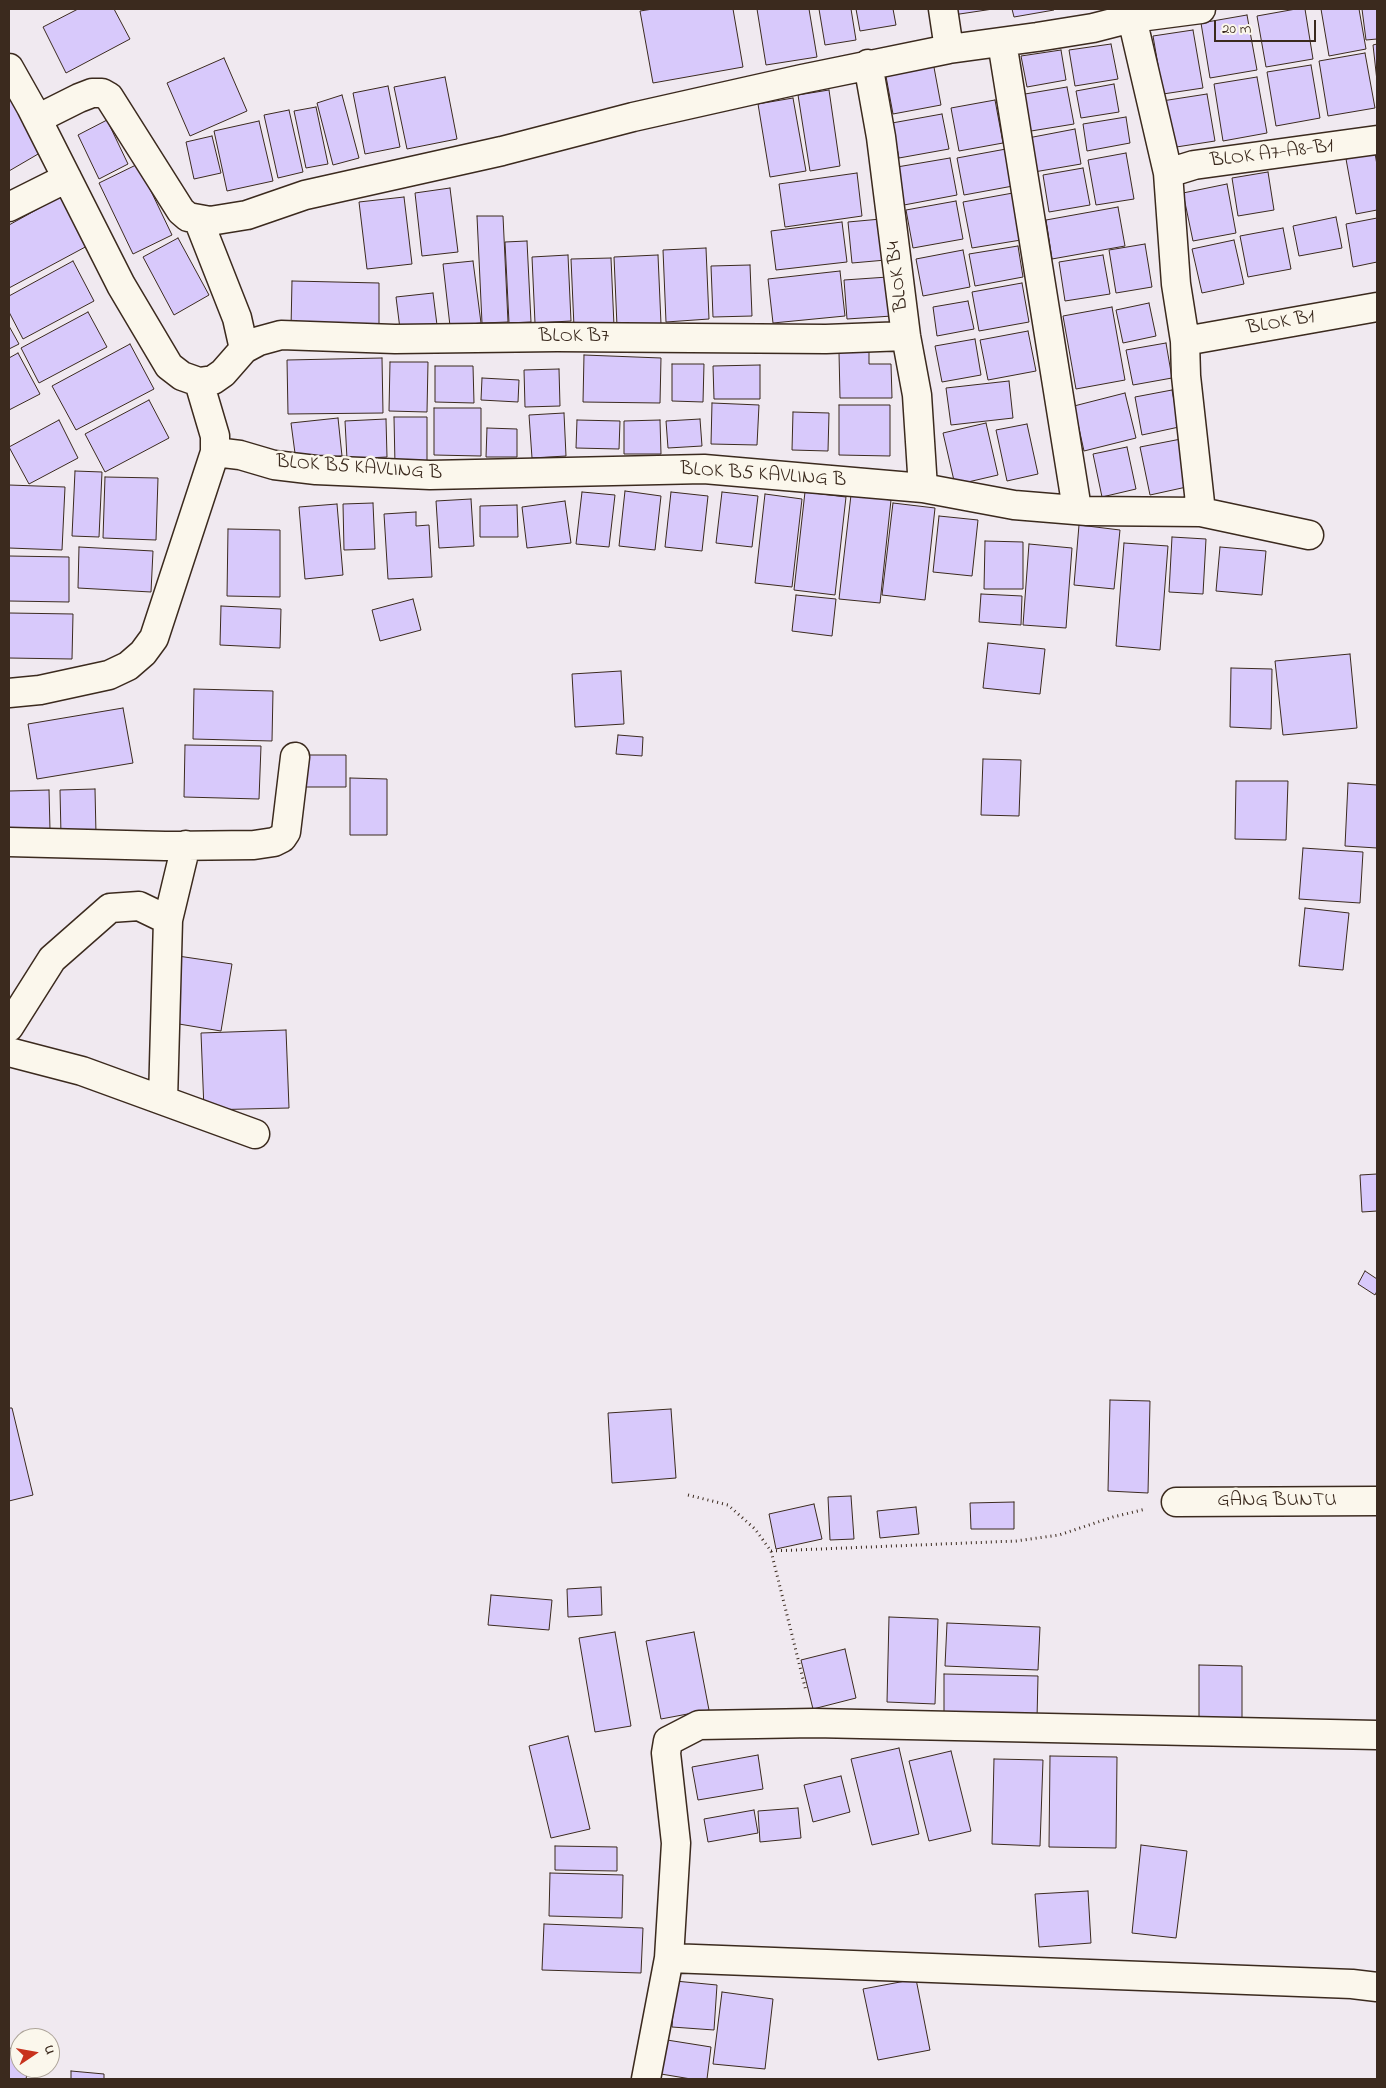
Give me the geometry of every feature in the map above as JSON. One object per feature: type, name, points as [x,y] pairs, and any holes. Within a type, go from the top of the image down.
[{"type":"street","points":[[943,9],[949,49]]},
{"type":"street","points":[[37,119],[92,92],[102,93],[108,97],[181,211],[188,216],[210,220],[247,215],[305,195],[502,151],[730,94],[868,64],[949,49],[1093,28],[1132,18],[1201,9]]},
{"type":"street","points":[[1132,18],[1168,172],[1176,284],[1185,341],[1186,376],[1201,512]]},
{"type":"street","points":[[1002,42],[1077,509]]},
{"type":"street","name":"BLOK B4","points":[[868,64],[881,137],[906,336],[916,395],[923,488]]},
{"type":"street","points":[[9,68],[37,119],[121,286],[169,366],[182,376],[199,382],[213,380],[223,373],[244,349],[237,318],[198,219]]},
{"type":"street","name":"BLOK A7-A8-B1","points":[[1168,172],[1194,165],[1377,140]]},
{"type":"street","points":[[9,207],[67,178]]},
{"type":"street","name":"BLOK B1","points":[[1185,341],[1377,307]]},
{"type":"street","name":"BLOK B7","points":[[244,349],[259,341],[281,335],[395,339],[557,337],[826,339],[906,336]]},
{"type":"street","points":[[9,693],[40,690],[109,674],[128,666],[143,653],[154,638],[215,452],[215,436],[199,382]]},
{"type":"street","name":"BLOK B5 KAVLING B","points":[[215,452],[240,455],[274,465],[316,470],[440,475],[704,469],[923,488],[1014,505],[1077,509],[1201,512],[1309,535]]},
{"type":"street","points":[[9,842],[254,845],[274,842],[282,838],[286,832],[295,757]]},
{"type":"street","points":[[163,1100],[168,920],[186,845]]},
{"type":"street","points":[[9,1027],[52,959],[110,908],[139,906],[168,920]]},
{"type":"street","points":[[9,1052],[82,1072],[255,1134]]},
{"type":"street","name":"GANG BUNTU","points":[[1176,1502],[1377,1501]]},
{"type":"street","points":[[646,2079],[669,1958],[676,1843],[666,1753],[668,1742],[698,1725],[814,1723],[1377,1735]]},
{"type":"street","points":[[669,1958],[1352,1984],[1377,1987]]},
{"type":"path","points":[[688,1495],[728,1505],[755,1529],[771,1551],[814,1723]]},
{"type":"path","points":[[771,1551],[1016,1541],[1060,1535],[1113,1516],[1176,1502]]},
{"type":"building","points":[[78,9],[114,9],[130,39],[66,73],[43,27]]},
{"type":"building","points":[[653,9],[733,9],[743,67],[653,83],[640,11]]},
{"type":"building","points":[[757,9],[809,9],[817,57],[766,65]]},
{"type":"building","points":[[819,9],[851,9],[856,40],[825,45]]},
{"type":"building","points":[[856,9],[893,9],[896,25],[860,31]]},
{"type":"building","points":[[952,9],[993,9],[953,15]]},
{"type":"building","points":[[1012,9],[1054,9],[1054,10],[1014,17]]},
{"type":"building","points":[[1305,9],[1313,59],[1266,67],[1257,16]]},
{"type":"building","points":[[1321,9],[1359,9],[1366,49],[1329,56]]},
{"type":"building","points":[[1362,9],[1377,9],[1377,39],[1366,40]]},
{"type":"building","points":[[1247,15],[1257,70],[1210,78],[1201,23]]},
{"type":"building","points":[[1193,30],[1203,88],[1163,94],[1153,36]]},
{"type":"building","points":[[1111,44],[1118,79],[1075,86],[1069,50]]},
{"type":"building","points":[[1377,44],[1377,81],[1373,45]]},
{"type":"building","points":[[1061,50],[1066,80],[1027,87],[1021,56]]},
{"type":"building","points":[[1365,53],[1375,108],[1328,116],[1319,61]]},
{"type":"building","points":[[224,58],[247,111],[190,136],[167,83]]},
{"type":"building","points":[[933,62],[941,105],[893,114],[885,71]]},
{"type":"building","points":[[1311,65],[1320,118],[1276,126],[1267,72]]},
{"type":"building","points":[[445,77],[457,139],[407,149],[394,87]]},
{"type":"building","points":[[1257,77],[1267,133],[1223,141],[1214,84]]},
{"type":"building","points":[[1114,84],[1119,112],[1081,118],[1076,91]]},
{"type":"building","points":[[9,85],[45,150],[9,171]]},
{"type":"building","points":[[388,86],[400,147],[365,154],[353,93]]},
{"type":"building","points":[[1067,87],[1074,124],[1025,132],[1019,95]]},
{"type":"building","points":[[829,90],[840,166],[810,171],[798,95]]},
{"type":"building","points":[[1207,94],[1215,141],[1170,148],[1162,101]]},
{"type":"building","points":[[342,95],[359,158],[333,165],[317,103]]},
{"type":"building","points":[[793,98],[806,171],[770,177],[758,104]]},
{"type":"building","points":[[995,100],[1003,143],[959,151],[951,108]]},
{"type":"building","points":[[316,107],[328,164],[306,168],[294,111]]},
{"type":"building","points":[[289,110],[303,172],[278,178],[264,115]]},
{"type":"building","points":[[942,114],[949,149],[899,158],[892,123]]},
{"type":"building","points":[[1126,117],[1130,143],[1087,151],[1083,124]]},
{"type":"building","points":[[107,120],[128,164],[99,179],[78,135]]},
{"type":"building","points":[[259,121],[273,181],[227,191],[214,131]]},
{"type":"building","points":[[1075,129],[1081,164],[1034,172],[1028,138]]},
{"type":"building","points":[[212,136],[221,173],[194,179],[186,142]]},
{"type":"building","points":[[1006,149],[1013,186],[964,195],[957,158]]},
{"type":"building","points":[[1126,153],[1134,199],[1096,205],[1088,160]]},
{"type":"building","points":[[1375,153],[1377,165],[1377,210],[1356,214],[1346,159]]},
{"type":"building","points":[[950,158],[957,195],[904,205],[897,167]]},
{"type":"building","points":[[138,164],[172,235],[133,254],[99,183]]},
{"type":"building","points":[[1083,168],[1090,205],[1049,212],[1043,175]]},
{"type":"building","points":[[1268,172],[1274,210],[1238,216],[1232,178]]},
{"type":"building","points":[[857,173],[862,216],[785,227],[779,184]]},
{"type":"building","points":[[1227,184],[1236,233],[1193,241],[1183,193]]},
{"type":"building","points":[[450,188],[458,252],[422,256],[415,193]]},
{"type":"building","points":[[1013,193],[1021,240],[972,248],[963,202]]},
{"type":"building","points":[[63,195],[89,245],[9,288],[9,225]]},
{"type":"building","points":[[404,197],[412,264],[367,269],[359,202]]},
{"type":"building","points":[[956,201],[963,239],[913,248],[906,210]]},
{"type":"building","points":[[1118,207],[1125,246],[1052,259],[1046,220]]},
{"type":"building","points":[[477,216],[503,216],[508,322],[482,323]]},
{"type":"building","points":[[1336,217],[1342,248],[1299,256],[1293,226]]},
{"type":"building","points":[[1377,218],[1377,262],[1353,267],[1346,224]]},
{"type":"building","points":[[881,219],[886,260],[852,263],[848,222]]},
{"type":"building","points":[[842,222],[847,262],[776,270],[771,231]]},
{"type":"building","points":[[1283,228],[1291,269],[1248,277],[1240,236]]},
{"type":"building","points":[[178,238],[209,295],[174,315],[143,257]]},
{"type":"building","points":[[1234,240],[1244,284],[1202,293],[1192,249]]},
{"type":"building","points":[[527,241],[531,322],[509,323],[505,242]]},
{"type":"building","points":[[1145,244],[1152,287],[1116,293],[1109,250]]},
{"type":"building","points":[[1018,246],[1023,277],[975,286],[969,254]]},
{"type":"building","points":[[706,248],[709,319],[666,322],[663,250]]},
{"type":"building","points":[[963,250],[970,287],[923,296],[916,259]]},
{"type":"building","points":[[568,255],[571,321],[535,323],[532,257]]},
{"type":"building","points":[[658,255],[661,324],[617,326],[614,257]]},
{"type":"building","points":[[1103,255],[1110,294],[1065,301],[1059,262]]},
{"type":"building","points":[[611,258],[614,326],[574,327],[571,259]]},
{"type":"building","points":[[73,261],[94,301],[23,339],[9,312],[9,296]]},
{"type":"building","points":[[473,261],[481,323],[450,326],[443,264]]},
{"type":"building","points":[[750,265],[752,316],[713,317],[711,266]]},
{"type":"building","points":[[840,271],[845,316],[773,323],[768,279]]},
{"type":"building","points":[[888,277],[892,316],[847,319],[844,280]]},
{"type":"building","points":[[292,281],[379,283],[379,330],[291,328]]},
{"type":"building","points":[[1022,283],[1029,322],[979,331],[972,292]]},
{"type":"building","points":[[433,293],[437,325],[400,329],[396,297]]},
{"type":"building","points":[[968,301],[974,329],[937,336],[933,307]]},
{"type":"building","points":[[1149,303],[1156,336],[1123,343],[1116,310]]},
{"type":"building","points":[[1112,307],[1125,380],[1076,389],[1063,316]]},
{"type":"building","points":[[88,312],[107,347],[39,383],[21,348]]},
{"type":"building","points":[[9,326],[19,344],[9,349]]},
{"type":"building","points":[[1028,331],[1036,371],[988,380],[980,340]]},
{"type":"building","points":[[975,339],[981,375],[942,382],[935,346]]},
{"type":"building","points":[[1166,343],[1172,378],[1133,385],[1126,350]]},
{"type":"building","points":[[130,344],[154,389],[76,430],[52,386]]},
{"type":"building","points":[[839,352],[869,352],[869,364],[891,364],[892,398],[840,398]]},
{"type":"building","points":[[18,353],[40,394],[9,410],[9,358]]},
{"type":"building","points":[[584,355],[661,358],[660,403],[583,402]]},
{"type":"building","points":[[382,358],[383,413],[288,414],[287,360]]},
{"type":"building","points":[[390,362],[428,362],[427,412],[389,411]]},
{"type":"building","points":[[672,364],[704,364],[703,402],[672,401]]},
{"type":"building","points":[[760,365],[760,399],[714,399],[713,366]]},
{"type":"building","points":[[435,366],[473,366],[474,403],[435,402]]},
{"type":"building","points":[[559,369],[560,406],[525,407],[524,370]]},
{"type":"building","points":[[482,378],[519,380],[518,402],[481,400]]},
{"type":"building","points":[[1009,381],[1013,418],[951,425],[946,388]]},
{"type":"building","points":[[1172,390],[1179,427],[1142,435],[1135,397]]},
{"type":"building","points":[[1125,393],[1136,438],[1084,451],[1074,406]]},
{"type":"building","points":[[149,400],[169,438],[105,472],[85,434]]},
{"type":"building","points":[[712,403],[759,405],[757,445],[711,444]]},
{"type":"building","points":[[839,405],[890,405],[890,456],[839,455]]},
{"type":"building","points":[[434,408],[481,408],[481,456],[434,455]]},
{"type":"building","points":[[793,412],[829,413],[828,451],[792,450]]},
{"type":"building","points":[[564,413],[566,456],[532,458],[529,415]]},
{"type":"building","points":[[394,417],[427,417],[427,464],[395,465]]},
{"type":"building","points":[[338,418],[342,456],[296,461],[291,423]]},
{"type":"building","points":[[386,419],[387,457],[347,459],[345,421]]},
{"type":"building","points":[[700,419],[702,446],[668,448],[666,421]]},
{"type":"building","points":[[59,420],[78,458],[29,484],[9,447]]},
{"type":"building","points":[[577,420],[620,421],[619,449],[576,448]]},
{"type":"building","points":[[660,420],[661,454],[624,454],[624,421]]},
{"type":"building","points":[[986,423],[998,475],[955,485],[943,433]]},
{"type":"building","points":[[1027,424],[1038,474],[1007,481],[996,430]]},
{"type":"building","points":[[487,428],[517,429],[517,457],[486,457]]},
{"type":"building","points":[[1181,439],[1191,486],[1150,495],[1140,447]]},
{"type":"building","points":[[1127,447],[1136,489],[1102,497],[1093,454]]},
{"type":"building","points":[[75,471],[102,472],[99,537],[72,536]]},
{"type":"building","points":[[105,477],[158,478],[156,540],[103,538]]},
{"type":"building","points":[[9,485],[65,487],[62,550],[9,548]]},
{"type":"building","points":[[625,491],[661,496],[655,550],[619,546]]},
{"type":"building","points":[[582,492],[615,495],[609,547],[576,544]]},
{"type":"building","points":[[671,492],[708,496],[702,551],[665,547]]},
{"type":"building","points":[[722,492],[758,496],[752,547],[716,543]]},
{"type":"building","points":[[805,492],[846,497],[835,595],[794,590]]},
{"type":"building","points":[[765,494],[802,499],[792,587],[755,583]]},
{"type":"building","points":[[851,495],[891,500],[880,603],[839,599]]},
{"type":"building","points":[[471,499],[474,546],[439,548],[436,501]]},
{"type":"building","points":[[565,501],[571,543],[527,548],[522,507]]},
{"type":"building","points":[[373,503],[375,549],[344,550],[343,504]]},
{"type":"building","points":[[893,503],[935,508],[925,600],[882,595]]},
{"type":"building","points":[[337,504],[343,575],[305,579],[299,507]]},
{"type":"building","points":[[517,505],[518,537],[480,537],[480,506]]},
{"type":"building","points":[[416,512],[416,526],[429,525],[432,577],[388,579],[384,514]]},
{"type":"building","points":[[939,516],[978,520],[972,576],[933,572]]},
{"type":"building","points":[[1079,525],[1120,530],[1114,589],[1074,585]]},
{"type":"building","points":[[228,529],[280,530],[280,597],[227,596]]},
{"type":"building","points":[[1172,537],[1206,539],[1203,594],[1169,592]]},
{"type":"building","points":[[985,541],[1023,542],[1023,589],[984,589]]},
{"type":"building","points":[[1124,543],[1168,546],[1160,650],[1116,646]]},
{"type":"building","points":[[1029,544],[1072,548],[1066,628],[1023,625]]},
{"type":"building","points":[[79,547],[153,551],[151,592],[78,588]]},
{"type":"building","points":[[1220,547],[1266,551],[1262,595],[1216,591]]},
{"type":"building","points":[[9,556],[69,557],[69,602],[9,601]]},
{"type":"building","points":[[981,594],[1022,596],[1021,625],[979,622]]},
{"type":"building","points":[[796,595],[836,599],[832,636],[792,631]]},
{"type":"building","points":[[413,599],[421,630],[380,641],[372,610]]},
{"type":"building","points":[[221,606],[281,609],[280,648],[220,645]]},
{"type":"building","points":[[9,613],[73,614],[72,659],[9,658]]},
{"type":"building","points":[[988,643],[1045,649],[1040,694],[983,688]]},
{"type":"building","points":[[1350,654],[1357,728],[1283,735],[1275,661]]},
{"type":"building","points":[[1231,668],[1272,669],[1271,729],[1230,727]]},
{"type":"building","points":[[621,671],[624,724],[575,727],[572,674]]},
{"type":"building","points":[[194,689],[273,691],[272,741],[193,739]]},
{"type":"building","points":[[123,708],[133,763],[37,779],[28,724]]},
{"type":"building","points":[[618,735],[643,737],[642,756],[616,754]]},
{"type":"building","points":[[185,745],[261,746],[259,799],[184,797]]},
{"type":"building","points":[[297,755],[346,755],[346,787],[297,787]]},
{"type":"building","points":[[983,759],[1021,760],[1019,816],[981,815]]},
{"type":"building","points":[[350,778],[387,779],[387,835],[350,835]]},
{"type":"building","points":[[1236,781],[1288,781],[1286,840],[1235,839]]},
{"type":"building","points":[[1348,783],[1377,785],[1377,848],[1345,846]]},
{"type":"building","points":[[95,789],[96,834],[61,835],[60,790]]},
{"type":"building","points":[[49,790],[50,830],[9,830],[9,791]]},
{"type":"building","points":[[1303,848],[1363,852],[1360,903],[1299,899]]},
{"type":"building","points":[[1305,908],[1349,913],[1343,970],[1299,966]]},
{"type":"building","points":[[178,956],[232,964],[221,1031],[167,1022]]},
{"type":"building","points":[[286,1030],[289,1108],[204,1110],[201,1033]]},
{"type":"building","points":[[1377,1174],[1377,1211],[1362,1212],[1360,1175]]},
{"type":"building","points":[[1365,1271],[1377,1279],[1375,1295],[1358,1284]]},
{"type":"building","points":[[1110,1400],[1150,1401],[1148,1493],[1108,1491]]},
{"type":"building","points":[[9,1408],[12,1408],[33,1495],[9,1501]]},
{"type":"building","points":[[671,1409],[676,1478],[612,1483],[608,1413]]},
{"type":"building","points":[[851,1496],[854,1539],[830,1540],[828,1497]]},
{"type":"building","points":[[1014,1502],[1014,1529],[971,1529],[970,1503]]},
{"type":"building","points":[[814,1504],[822,1539],[776,1549],[769,1514]]},
{"type":"building","points":[[916,1507],[919,1534],[880,1538],[877,1511]]},
{"type":"building","points":[[601,1587],[602,1615],[568,1617],[567,1589]]},
{"type":"building","points":[[491,1595],[552,1600],[549,1630],[488,1625]]},
{"type":"building","points":[[889,1617],[938,1619],[935,1704],[887,1702]]},
{"type":"building","points":[[947,1623],[1040,1627],[1038,1670],[945,1666]]},
{"type":"building","points":[[615,1632],[631,1726],[595,1732],[579,1638]]},
{"type":"building","points":[[694,1632],[709,1710],[661,1719],[646,1641]]},
{"type":"building","points":[[845,1649],[856,1698],[813,1709],[801,1660]]},
{"type":"building","points":[[1199,1665],[1242,1666],[1242,1728],[1199,1728]]},
{"type":"building","points":[[944,1674],[1038,1676],[1037,1719],[944,1717]]},
{"type":"building","points":[[568,1736],[590,1829],[551,1838],[529,1746]]},
{"type":"building","points":[[899,1748],[919,1834],[872,1845],[851,1759]]},
{"type":"building","points":[[951,1751],[971,1831],[929,1841],[909,1761]]},
{"type":"building","points":[[758,1755],[763,1789],[698,1800],[692,1767]]},
{"type":"building","points":[[1050,1756],[1117,1757],[1116,1848],[1049,1847]]},
{"type":"building","points":[[994,1759],[1043,1760],[1040,1846],[992,1844]]},
{"type":"building","points":[[841,1776],[850,1812],[813,1822],[804,1785]]},
{"type":"building","points":[[798,1808],[801,1838],[760,1842],[758,1811]]},
{"type":"building","points":[[754,1810],[758,1833],[708,1842],[704,1819]]},
{"type":"building","points":[[1141,1845],[1187,1851],[1176,1938],[1132,1933]]},
{"type":"building","points":[[555,1846],[617,1847],[617,1871],[555,1870]]},
{"type":"building","points":[[550,1873],[623,1875],[622,1918],[549,1916]]},
{"type":"building","points":[[1088,1891],[1091,1943],[1039,1947],[1035,1894]]},
{"type":"building","points":[[544,1924],[643,1928],[641,1973],[542,1970]]},
{"type":"building","points":[[916,1979],[930,2050],[878,2060],[863,1989]]},
{"type":"building","points":[[675,1981],[717,1985],[714,2030],[672,2027]]},
{"type":"building","points":[[722,1992],[773,1999],[765,2069],[713,2064]]},
{"type":"building","points":[[667,2040],[711,2047],[707,2079],[691,2079],[661,2074]]},
{"type":"building","points":[[9,2048],[10,2078],[26,2078],[9,2079]]},
{"type":"building","points":[[71,2071],[104,2074],[104,2079],[71,2079]]}]
